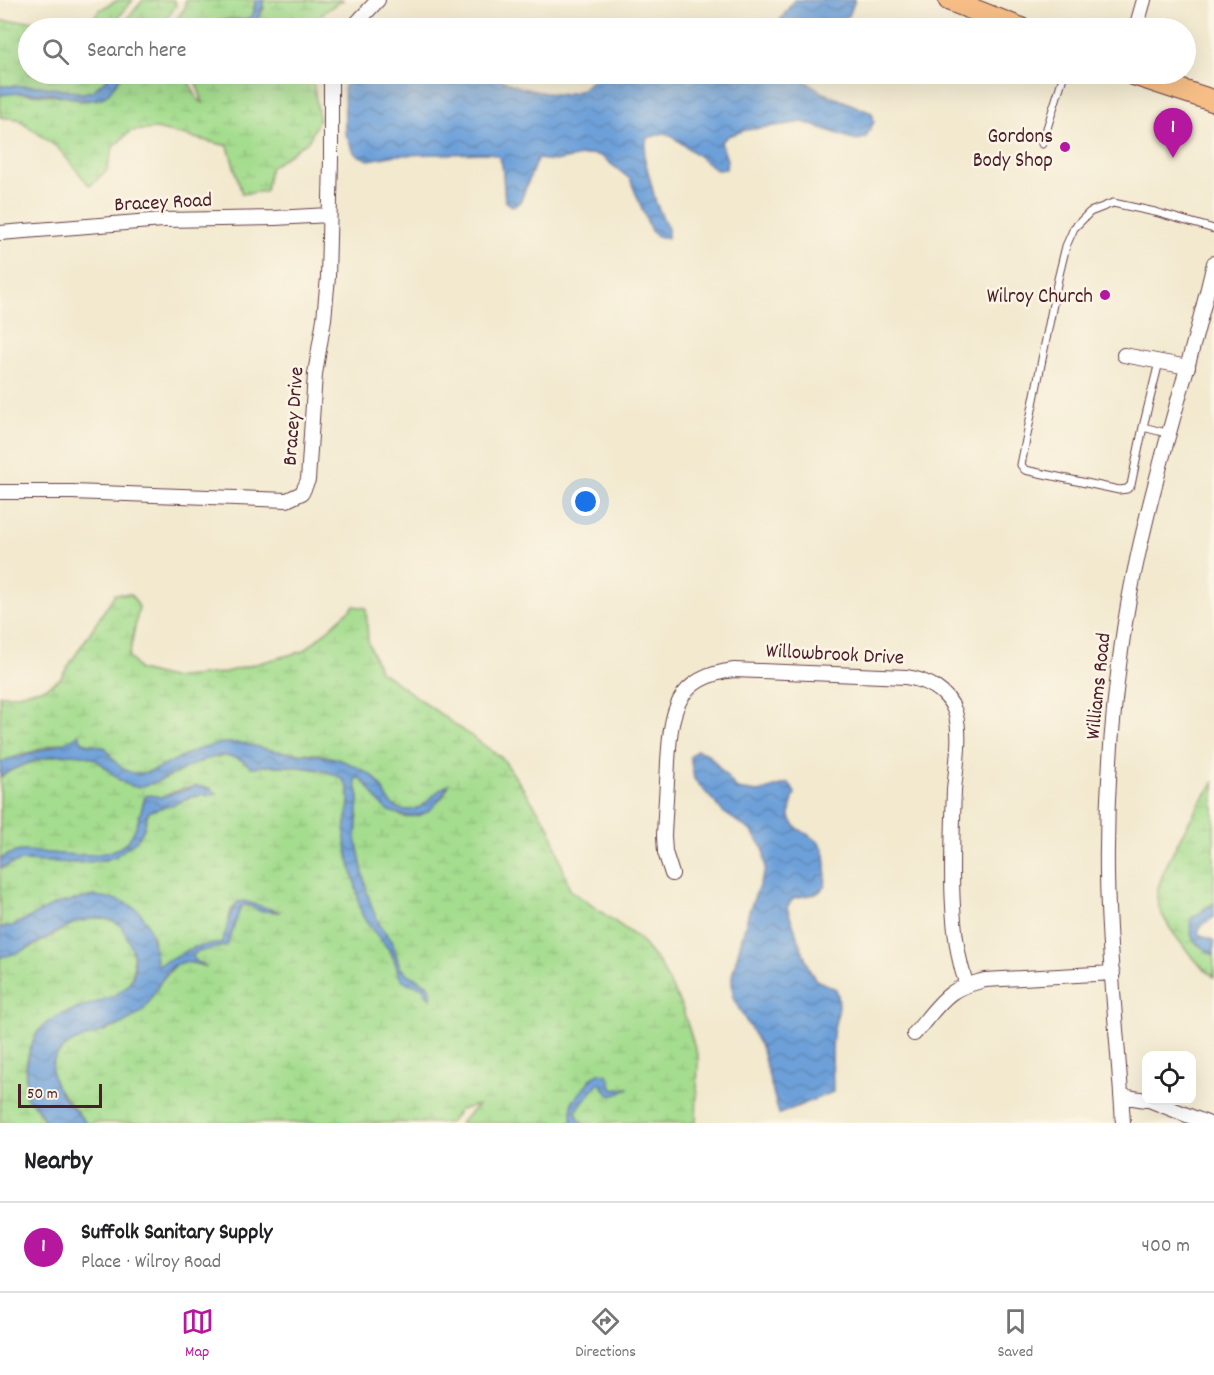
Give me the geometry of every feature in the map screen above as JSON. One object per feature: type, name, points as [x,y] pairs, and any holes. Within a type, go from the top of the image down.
[{"type":"main road","points":[[949,0],[995,18]]},
{"type":"main road","points":[[1162,84],[1214,101]]},
{"type":"street","points":[[361,18],[378,0]]},
{"type":"street","points":[[1139,18],[1144,0]]},
{"type":"street","name":"Bracey Drive","points":[[0,492],[287,500],[302,493],[308,480],[315,374],[328,277],[330,84]]},
{"type":"street","name":"Bracey Road","points":[[0,232],[163,220],[329,215]]},
{"type":"street","name":"Williams Road","points":[[1123,1123],[1107,876],[1107,820],[1117,695],[1133,575],[1188,367],[1207,321],[1214,263]]},
{"type":"street","points":[[1124,355],[1188,367]]},
{"type":"street","name":"Willowbrook Drive","points":[[672,874],[665,852],[664,836],[670,725],[679,702],[695,683],[720,671],[735,670],[906,677],[927,682],[944,694],[951,704],[958,726],[953,880],[957,950],[967,985]]},
{"type":"street","points":[[914,1034],[945,999],[967,985],[986,980],[1113,973]]},
{"type":"street","points":[[1121,1096],[1142,1099]]},
{"type":"street","points":[[1161,1105],[1207,1123]]},
{"type":"lane","points":[[1042,144],[1061,84]]},
{"type":"lane","points":[[1159,362],[1131,485],[1127,489],[1119,490],[1025,470],[1022,465],[1058,279],[1068,239],[1074,228],[1090,212],[1113,203],[1214,229]]},
{"type":"lane","points":[[1143,427],[1170,434]]},
{"type":"green space","points":[[118,0],[133,0],[118,18],[93,18],[101,9]]},
{"type":"green space","points":[[143,0],[174,0],[176,5],[168,18],[128,18]]},
{"type":"green space","points":[[185,0],[255,0],[253,15],[249,18],[178,18],[185,8]]},
{"type":"green space","points":[[263,0],[344,0],[320,18],[254,18],[264,9]]},
{"type":"green space","points":[[0,21],[18,21],[18,84],[101,84],[93,91],[82,93],[39,86],[0,86]]},
{"type":"green space","points":[[115,84],[190,84],[197,98],[203,103],[196,84],[314,84],[319,119],[309,140],[270,168],[266,191],[242,194],[228,146],[156,129],[131,131],[113,147],[107,170],[90,186],[58,148],[18,119],[0,117],[0,95],[9,93],[64,96],[83,101],[112,88]]},
{"type":"green space","points":[[115,594],[131,594],[139,607],[129,657],[139,670],[171,678],[222,673],[304,651],[354,606],[366,608],[368,641],[379,670],[503,759],[550,828],[570,890],[638,938],[659,963],[682,1007],[698,1057],[696,1123],[585,1123],[580,1121],[576,1112],[597,1084],[601,1084],[608,1094],[627,1088],[614,1090],[611,1086],[590,1078],[582,1093],[572,1102],[572,1123],[460,1123],[478,1105],[459,1110],[450,1123],[86,1123],[55,1085],[51,1069],[54,1059],[60,1052],[72,1042],[118,1026],[145,1008],[159,983],[177,964],[185,962],[203,965],[194,960],[193,955],[227,945],[241,906],[247,905],[260,911],[276,911],[244,901],[231,909],[225,937],[221,943],[195,947],[158,965],[153,936],[94,896],[56,904],[12,927],[0,927],[0,868],[21,861],[79,863],[105,860],[144,829],[150,811],[193,796],[216,794],[210,788],[184,788],[161,797],[150,795],[145,797],[131,837],[118,848],[106,853],[77,855],[22,851],[13,852],[0,859],[0,777],[31,763],[70,754],[81,754],[94,758],[119,780],[165,779],[203,759],[225,756],[239,758],[251,767],[299,767],[337,776],[344,781],[349,792],[345,838],[362,915],[389,950],[401,978],[422,987],[430,998],[427,984],[406,973],[400,967],[392,941],[381,927],[372,908],[356,838],[359,797],[355,780],[358,777],[365,782],[386,809],[407,818],[442,798],[449,785],[438,791],[419,808],[404,810],[393,805],[371,775],[342,762],[318,754],[278,751],[239,743],[216,745],[198,750],[157,769],[136,773],[125,770],[106,748],[82,742],[56,744],[0,762],[0,695],[13,695],[45,688],[60,679]]},
{"type":"green space","points":[[1214,782],[1214,903],[1203,909],[1194,942],[1214,955],[1214,977],[1188,952],[1170,928],[1163,917],[1157,896],[1164,871],[1172,855]]},
{"type":"green space","points":[[98,918],[118,923],[124,929],[133,956],[131,980],[116,996],[94,1005],[69,1011],[51,1020],[35,1039],[26,1063],[27,1088],[31,1100],[46,1123],[0,1123],[0,957],[28,949],[76,922]]},
{"type":"water","points":[[255,0],[263,0],[262,11],[258,18],[249,18],[254,12]]},
{"type":"water","points":[[794,0],[855,0],[849,16],[843,18],[782,18]]},
{"type":"water","points":[[101,84],[116,84],[108,94],[92,100],[41,94],[0,95],[0,86],[39,86],[83,93],[93,91]]},
{"type":"water","points":[[344,84],[511,84],[535,91],[561,94],[582,89],[588,84],[810,84],[822,92],[872,113],[874,122],[865,138],[856,140],[803,122],[746,130],[728,136],[721,142],[727,160],[726,169],[717,170],[673,137],[664,133],[647,138],[644,156],[656,203],[668,229],[668,238],[658,237],[651,231],[630,179],[601,156],[592,154],[555,161],[537,159],[520,203],[512,206],[505,201],[502,164],[498,156],[489,153],[396,155],[369,160],[355,154],[345,133]]},
{"type":"water","points":[[79,734],[82,742],[106,748],[116,762],[126,770],[136,773],[158,769],[199,749],[228,743],[334,758],[371,775],[393,805],[404,810],[418,808],[449,784],[441,798],[430,810],[416,816],[408,816],[387,810],[362,780],[358,777],[355,780],[359,797],[356,838],[372,908],[381,927],[392,941],[400,967],[406,973],[427,984],[431,991],[431,999],[422,987],[401,978],[389,950],[362,915],[345,838],[350,797],[346,784],[340,777],[317,769],[302,767],[251,767],[240,759],[228,756],[201,761],[150,784],[137,787],[121,781],[99,762],[89,757],[63,755],[35,761],[0,777],[0,762],[52,747]]},
{"type":"water","points":[[697,750],[708,754],[737,789],[758,792],[789,783],[795,793],[790,810],[792,821],[795,826],[821,845],[825,854],[825,887],[816,894],[793,898],[787,908],[810,971],[816,980],[836,989],[838,996],[839,1007],[832,1042],[833,1092],[779,1114],[761,1047],[733,998],[732,976],[749,911],[765,871],[764,850],[751,831],[723,812],[694,779],[690,757]]},
{"type":"water","points":[[196,786],[210,788],[217,794],[193,796],[150,811],[144,829],[137,840],[116,856],[105,860],[79,863],[21,861],[0,868],[0,859],[19,851],[92,855],[118,848],[128,841],[134,831],[145,797],[150,795],[161,797]]},
{"type":"water","points":[[94,896],[123,902],[141,914],[151,934],[158,965],[195,947],[221,943],[238,902],[244,901],[280,912],[260,911],[247,905],[241,906],[227,945],[193,955],[194,960],[207,967],[186,962],[174,966],[168,971],[148,1004],[139,1014],[112,1028],[68,1045],[60,1052],[54,1060],[53,1077],[64,1098],[86,1123],[46,1123],[37,1107],[26,1098],[27,1065],[35,1037],[52,1020],[69,1011],[108,998],[124,989],[133,976],[134,958],[124,931],[116,922],[109,919],[97,918],[72,924],[25,950],[0,957],[0,927],[12,926],[56,904]]},
{"type":"water","points":[[1214,903],[1214,917],[1198,931],[1199,934],[1214,941],[1214,955],[1195,941],[1190,927],[1191,919]]},
{"type":"water","points":[[599,1073],[608,1076],[614,1090],[629,1088],[612,1096],[601,1084],[597,1084],[576,1112],[580,1121],[585,1123],[572,1123],[572,1102]]},
{"type":"place","name":"Gordons Body Shop","points":[[1065,147]]},
{"type":"place","name":"Suffolk Sanitary Supply","points":[[1173,158]]},
{"type":"place","name":"Wilroy Church","points":[[1105,295]]}]
